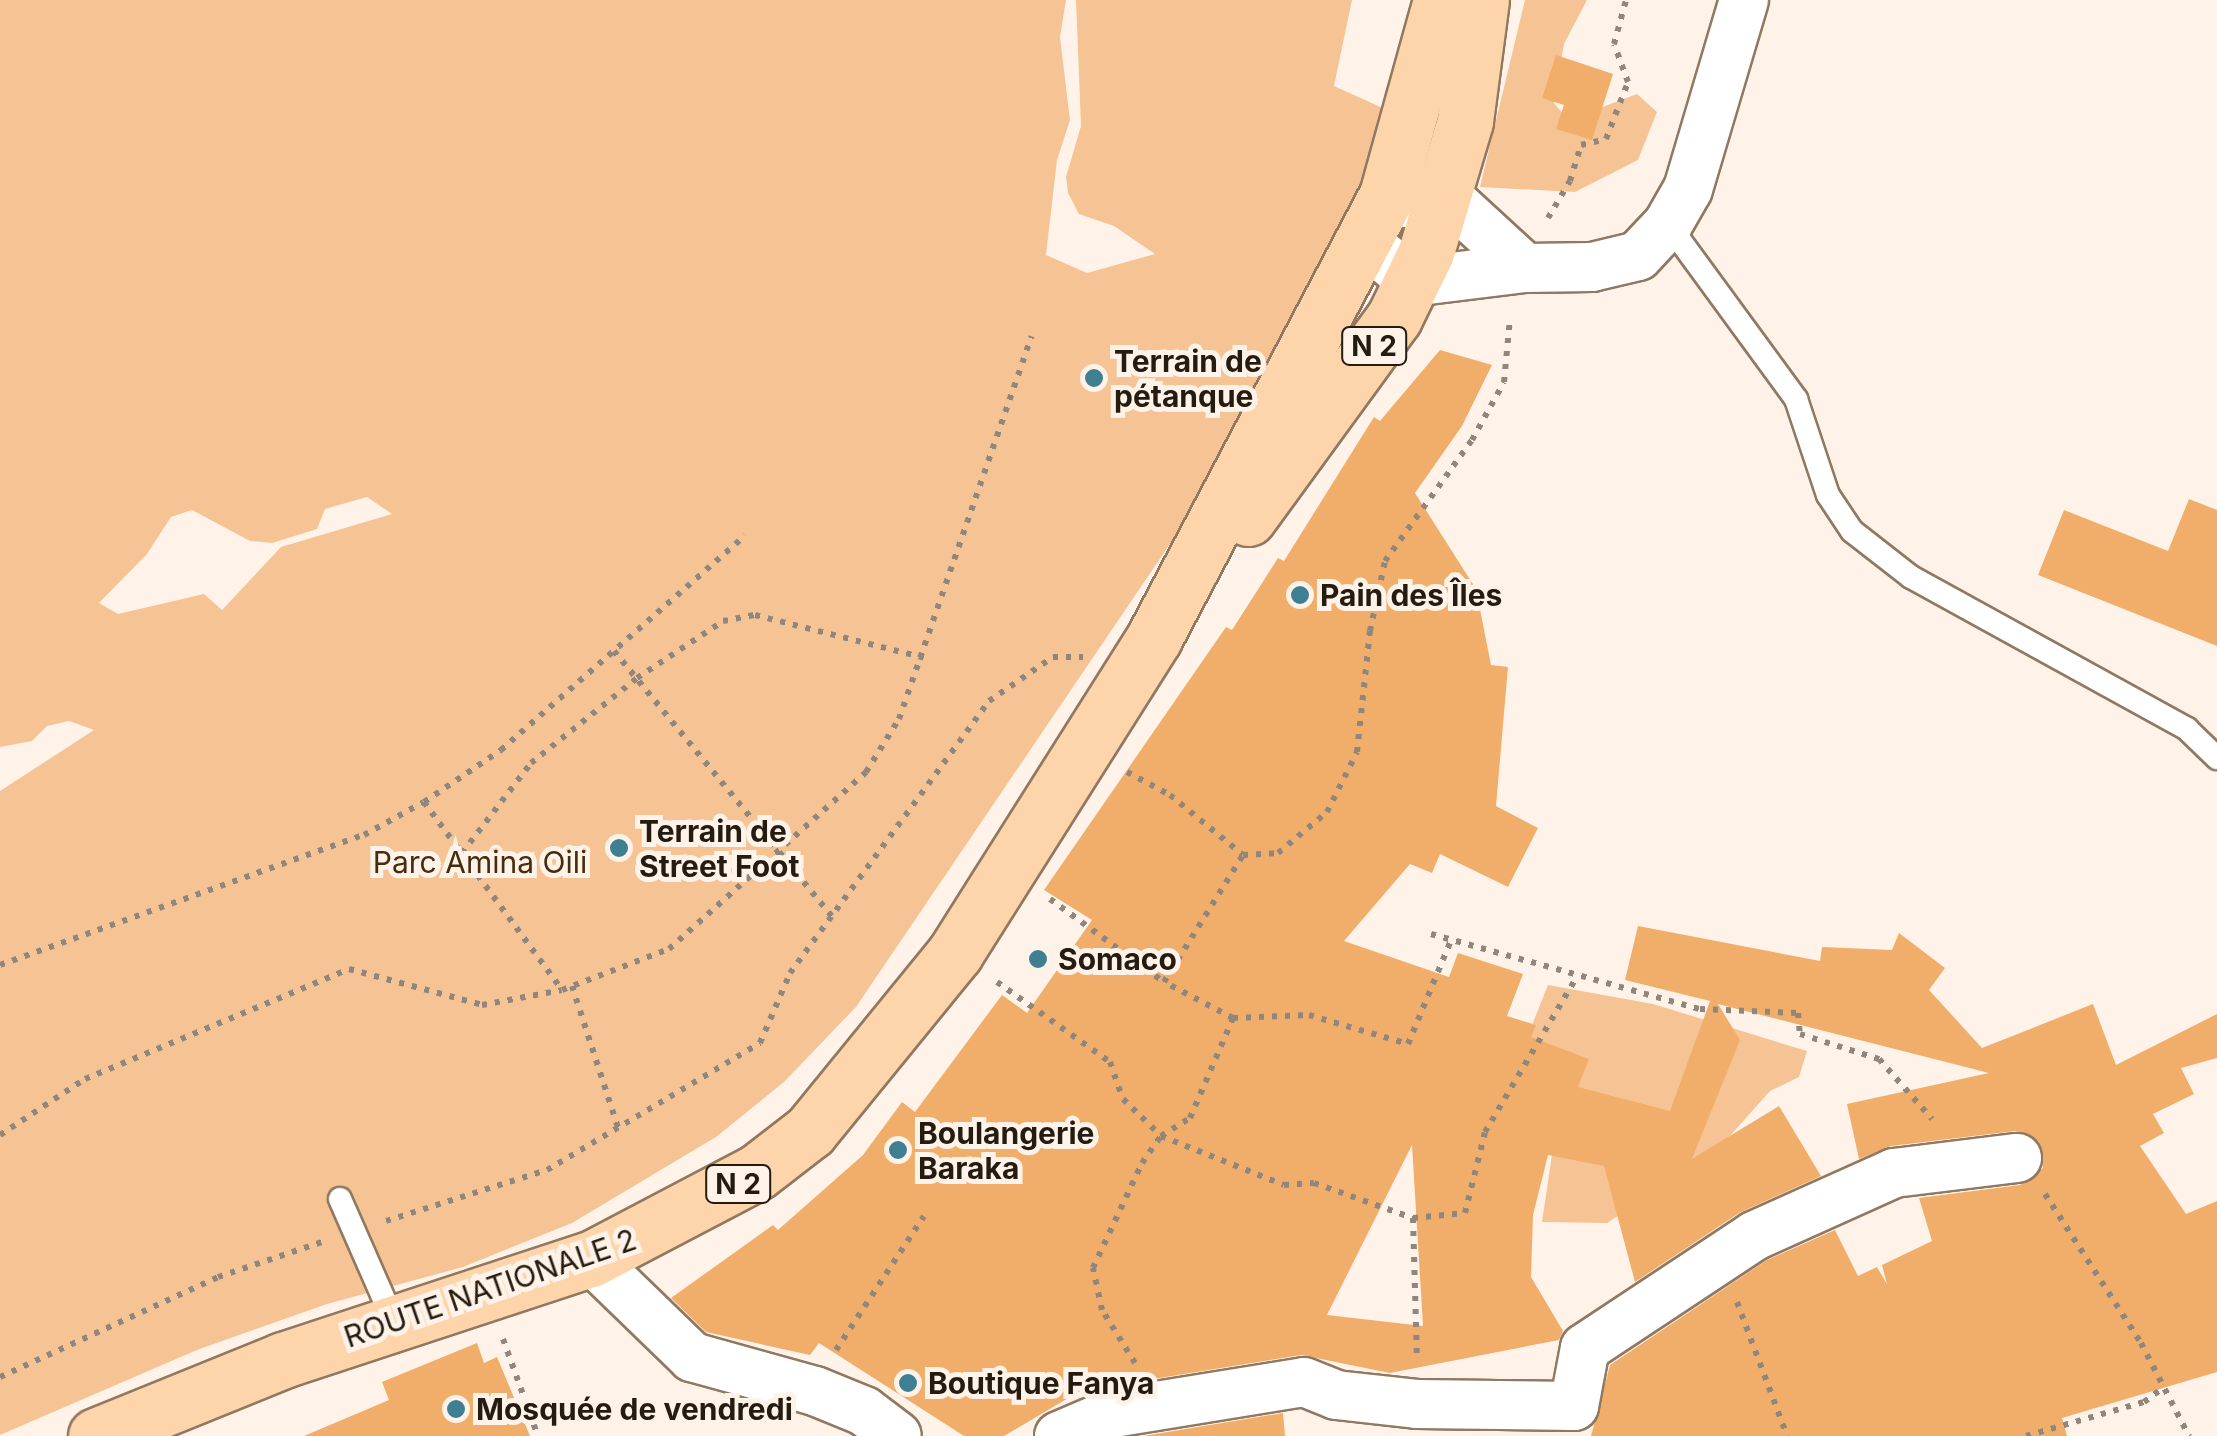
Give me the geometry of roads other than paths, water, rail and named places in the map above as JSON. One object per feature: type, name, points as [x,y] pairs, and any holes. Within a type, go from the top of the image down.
[{"type":"main road","name":"ROUTE NATIONALE 2","points":[[96,1436],[394,1322],[488,1296],[591,1259],[757,1172],[810,1130],[955,953],[1154,638],[1374,223],[1441,0]]},
{"type":"main road","name":"ROUTE NATIONALE 2","points":[[1154,638],[1349,383],[1412,282],[1446,200],[1481,0]]},
{"type":"street","points":[[1525,268],[1446,200],[1374,223],[1412,282],[1525,268],[1592,267],[1638,256],[1668,224],[1688,189],[1744,0]]},
{"type":"street","points":[[1059,1436],[1114,1413],[1304,1382],[1336,1395],[1417,1404],[1574,1406],[1585,1348],[1716,1262],[1829,1198],[1894,1173],[2017,1158]]},
{"type":"street","points":[[591,1259],[692,1358],[815,1392],[864,1410],[897,1436]]},
{"type":"lane","points":[[1668,224],[1796,399],[1828,495],[1852,531],[1911,577],[2187,729],[2217,758]]},
{"type":"lane","points":[[340,1199],[394,1322]]},
{"type":"place","name":"Terrain de pétanque","points":[[1094,378]]},
{"type":"place","name":"Pain des Îles","points":[[1300,595]]},
{"type":"place","name":"Terrain de Street Foot","points":[[619,848]]},
{"type":"place","name":"Somaco","points":[[1038,959]]},
{"type":"place","name":"Boulangerie Baraka","points":[[898,1150]]},
{"type":"place","name":"Boutique Fanya","points":[[908,1383]]},
{"type":"place","name":"Mosquée de vendredi","points":[[456,1409]]},
{"type":"park label","name":"Parc Amina Oili","points":[[480,862]]}]
